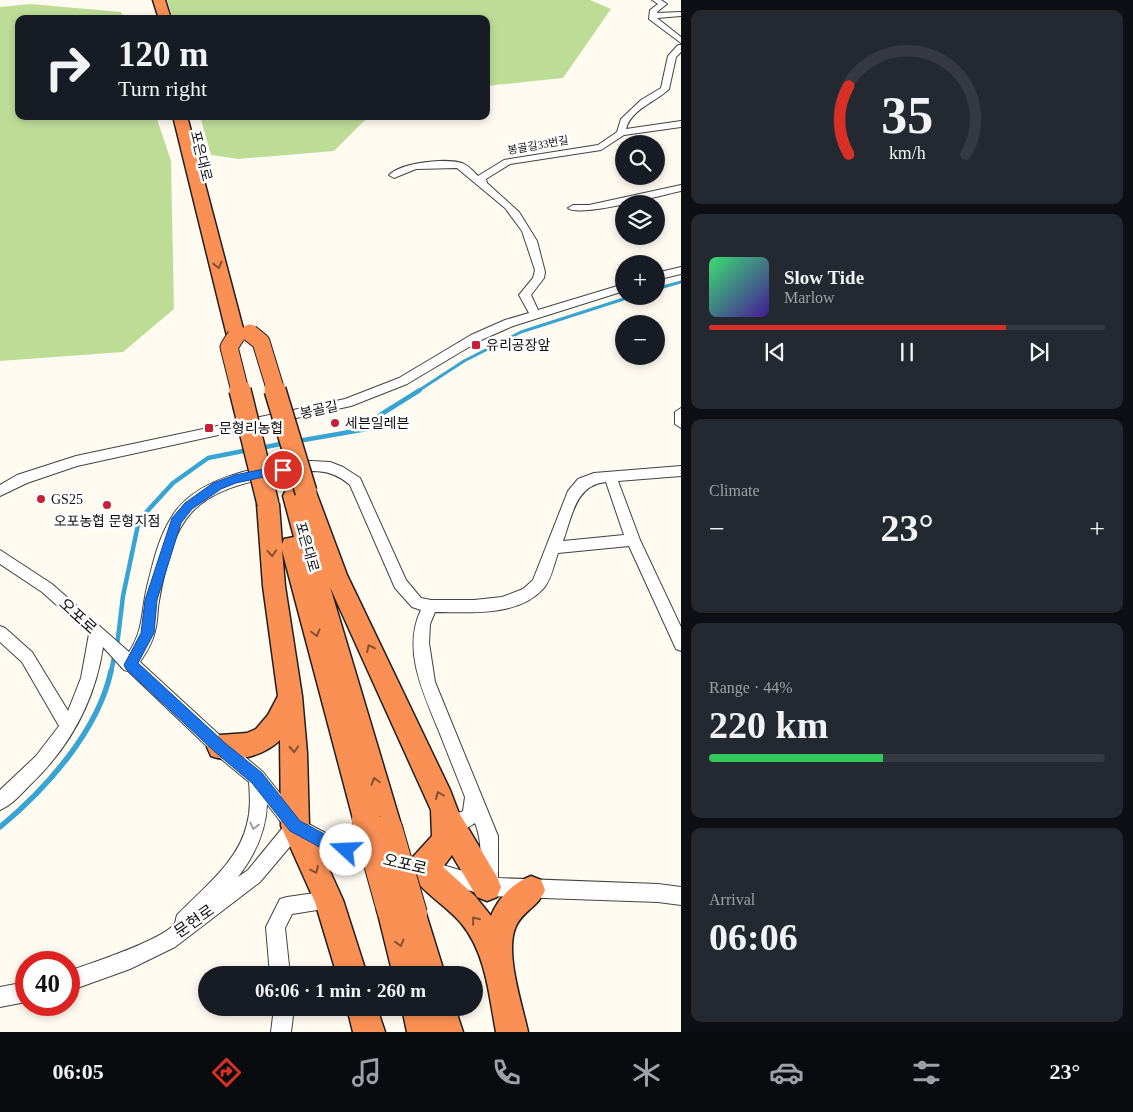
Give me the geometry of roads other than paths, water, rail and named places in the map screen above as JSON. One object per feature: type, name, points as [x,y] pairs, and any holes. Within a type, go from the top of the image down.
[{"type":"highway","points":[[150,0],[154,15]]},
{"type":"highway","points":[[159,0],[164,15]]},
{"type":"highway","name":"포은대로","points":[[181,120],[243,335],[402,912],[426,966]]},
{"type":"highway","name":"포은대로","points":[[192,120],[243,335]]},
{"type":"highway","points":[[243,335],[229,347],[287,498],[336,575],[441,798],[448,820],[469,860],[487,886]]},
{"type":"highway","points":[[287,498],[274,586],[290,696],[294,753],[295,826],[329,900],[349,966]]},
{"type":"highway","points":[[220,747],[251,745],[269,735],[279,722],[290,696]]},
{"type":"highway","points":[[448,820],[447,838],[438,853],[422,868],[466,909],[484,930],[498,970],[512,1032]]},
{"type":"highway","points":[[498,970],[498,939],[501,921],[510,908],[531,890]]},
{"type":"highway","name":"포은대로","points":[[402,912],[407,966]]},
{"type":"highway","points":[[364,1016],[369,1032]]},
{"type":"highway","points":[[419,1016],[423,1032]]},
{"type":"highway","points":[[442,1016],[446,1032]]},
{"type":"street","points":[[656,0],[664,4],[654,10],[655,22],[680,41]]},
{"type":"street","points":[[653,16],[680,14]]},
{"type":"street","name":"봉골길33번길","points":[[482,184],[481,178],[507,162],[601,147],[621,133],[624,121],[644,102],[665,89],[672,56],[680,47]]},
{"type":"street","points":[[621,133],[680,124]]},
{"type":"street","points":[[394,175],[403,169],[419,166],[463,166],[509,206],[526,228],[540,272],[539,277],[525,294],[535,314]]},
{"type":"street","points":[[573,208],[589,208],[680,189]]},
{"type":"street","points":[[665,274],[680,270]]},
{"type":"street","name":"봉골길","points":[[0,491],[38,473],[76,461],[347,403],[403,381],[491,330],[535,314],[615,290]]},
{"type":"street","points":[[680,412],[680,424]]},
{"type":"street","points":[[127,662],[147,633],[151,600],[176,521],[188,506],[217,486],[252,475],[309,465],[327,465],[348,474],[355,482],[400,584],[417,603],[431,606],[497,604],[514,601],[529,594],[539,584],[575,491],[583,483],[594,478],[610,476],[680,471]]},
{"type":"street","points":[[610,476],[633,540],[680,644]]},
{"type":"street","points":[[0,497],[14,483]]},
{"type":"street","points":[[553,548],[633,540]]},
{"type":"street","name":"오포로","points":[[1,555],[47,588],[220,747],[257,778],[295,826],[330,845],[487,886],[531,890],[658,893],[680,896]]},
{"type":"street","points":[[431,606],[424,616],[421,631],[422,655],[427,682],[488,836],[490,860],[487,886]]},
{"type":"street","points":[[0,633],[27,657],[67,725]]},
{"type":"street","points":[[0,801],[37,768],[60,738],[88,679],[103,638]]},
{"type":"street","points":[[168,940],[243,856],[254,830],[258,802],[257,778]]},
{"type":"street","points":[[448,820],[457,822],[467,820],[472,814],[473,798]]},
{"type":"street","name":"문현로","points":[[80,976],[123,962],[168,940],[254,876],[295,826]]},
{"type":"street","points":[[279,966],[275,927],[287,906],[329,900]]},
{"type":"street","points":[[0,996],[15,994]]},
{"type":"street","points":[[281,1032],[283,1016]]},
{"type":"waterway","points":[[665,286],[681,282]]},
{"type":"waterway","points":[[418,391],[464,361],[521,332],[615,302]]},
{"type":"waterway","points":[[298,441],[367,429],[380,415],[420,390]]},
{"type":"waterway","points":[[261,448],[285,443]]},
{"type":"waterway","points":[[117,646],[123,596],[139,520],[173,483],[208,458],[248,450]]},
{"type":"waterway","points":[[111,672],[115,653]]},
{"type":"waterway","points":[[0,827],[35,795],[68,757],[95,715],[111,671]]},
{"type":"place","name":"유리공장앞","points":[[476,345]]},
{"type":"place","name":"세븐일레븐","points":[[335,423]]},
{"type":"place","name":"문형리농협","points":[[209,428]]},
{"type":"place","name":"GS25","points":[[41,499]]},
{"type":"place","name":"오포농협 문형지점","points":[[107,505]]}]
